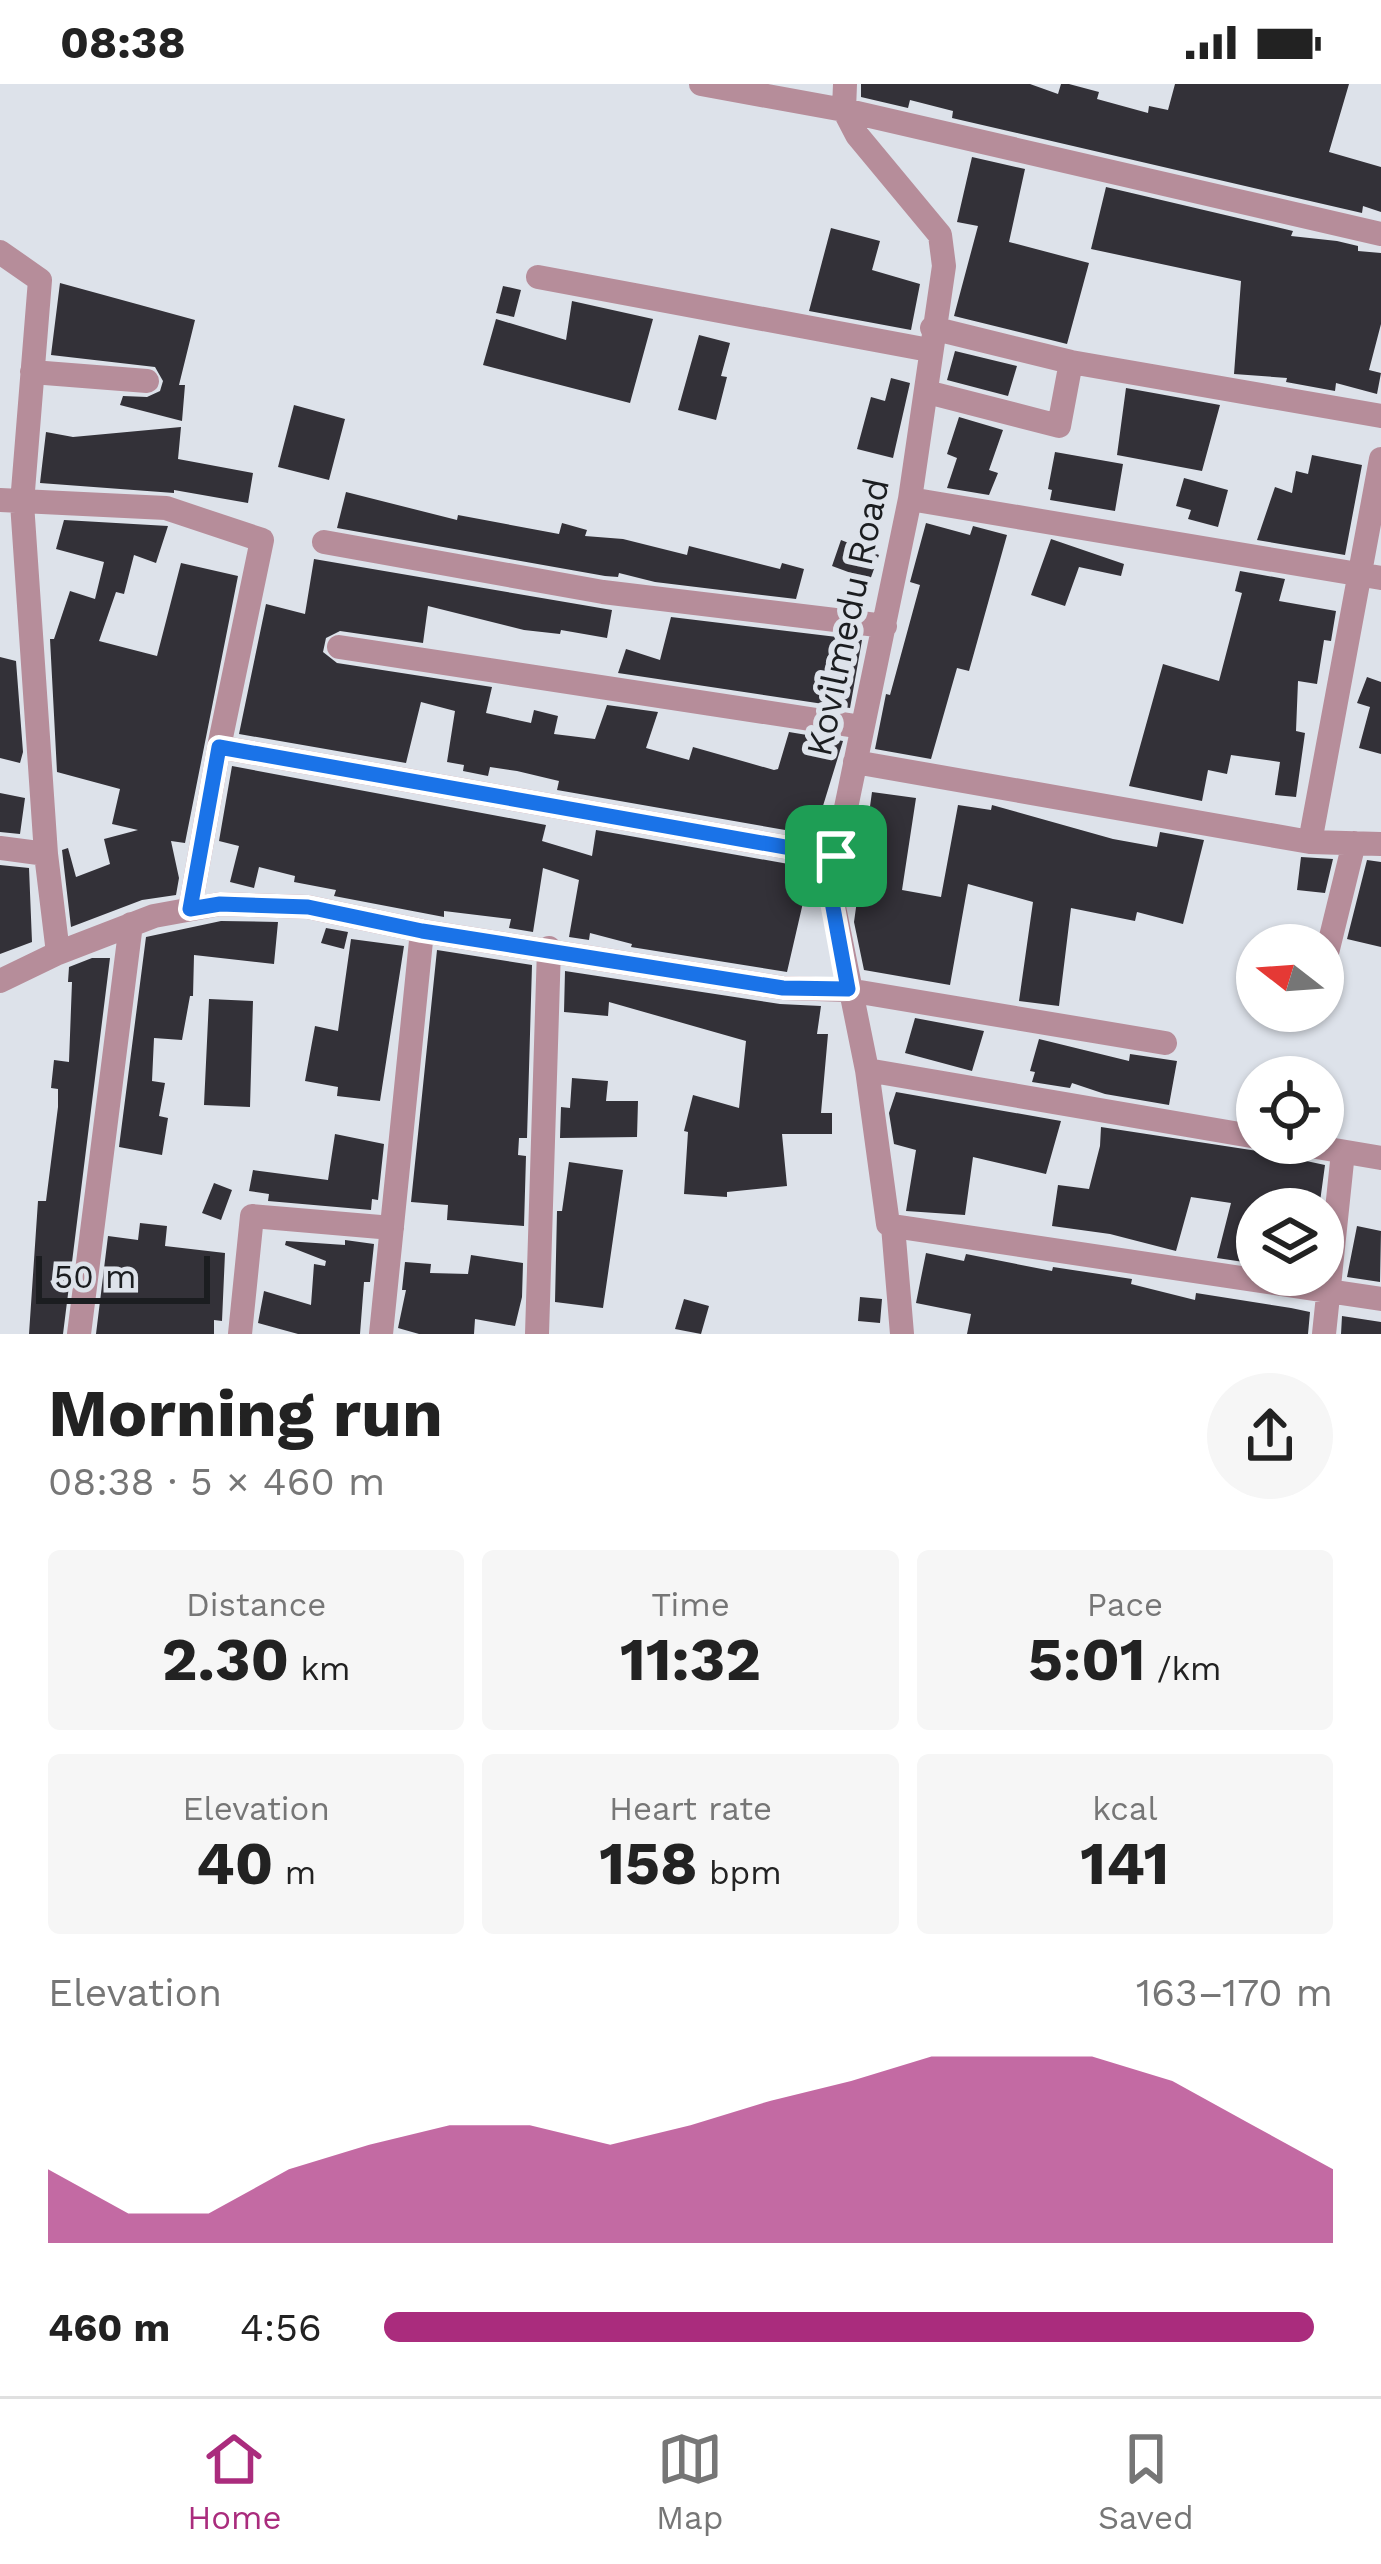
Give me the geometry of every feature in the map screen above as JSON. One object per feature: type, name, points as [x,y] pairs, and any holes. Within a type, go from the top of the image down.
[{"type":"street","points":[[701,84],[844,110],[1381,234]]},
{"type":"street","points":[[844,110],[845,84]]},
{"type":"street","name":"Kovilmedu Road","points":[[844,110],[856,135],[940,235],[944,266],[910,499],[836,856],[832,902],[867,1070],[888,1224],[893,1226],[902,1334]]},
{"type":"street","points":[[0,252],[40,280],[32,372],[11,501],[58,953]]},
{"type":"street","points":[[538,277],[1381,416]]},
{"type":"street","points":[[927,392],[1059,426],[1071,362]]},
{"type":"street","points":[[32,372],[147,381]]},
{"type":"street","points":[[1310,842],[1372,577],[1381,459]]},
{"type":"street","points":[[910,499],[1372,577]]},
{"type":"street","points":[[11,501],[166,508],[262,540],[190,909]]},
{"type":"street","points":[[324,542],[603,592],[885,626]]},
{"type":"street","points":[[339,646],[862,727]]},
{"type":"street","points":[[219,747],[836,856]]},
{"type":"street","points":[[855,762],[1310,842],[1381,844]]},
{"type":"street","points":[[1334,924],[1354,843]]},
{"type":"street","points":[[0,848],[46,854]]},
{"type":"street","points":[[0,981],[130,924],[190,909],[220,904],[308,907],[422,931],[783,988],[848,989],[1165,1043]]},
{"type":"street","points":[[80,1334],[130,924]]},
{"type":"street","points":[[381,1334],[422,931]]},
{"type":"street","points":[[537,1334],[549,948]]},
{"type":"street","points":[[867,1070],[1236,1133]]},
{"type":"street","points":[[1344,1151],[1381,1158]]},
{"type":"street","points":[[240,1334],[252,1216],[392,1228]]},
{"type":"street","points":[[893,1226],[1236,1277]]},
{"type":"street","points":[[1344,1293],[1381,1299]]},
{"type":"street","points":[[1324,1334],[1328,1296]]},
{"type":"building","points":[[861,84],[1030,84],[1058,94],[1061,84],[1069,84],[1099,92],[1097,99],[1148,113],[1149,106],[1168,110],[1175,84],[1349,84],[1329,152],[1381,167],[1381,212],[1363,206],[1362,213],[952,118],[953,111],[910,100],[908,108],[861,97]]},
{"type":"building","points":[[972,157],[1025,169],[1009,242],[1089,263],[1067,344],[954,316],[978,226],[957,222]]},
{"type":"building","points":[[1106,187],[1293,231],[1291,236],[1337,241],[1358,246],[1358,251],[1381,253],[1381,324],[1369,370],[1381,373],[1377,394],[1336,383],[1335,391],[1286,382],[1287,378],[1234,374],[1241,281],[1091,249]]},
{"type":"building","points":[[831,228],[880,241],[872,270],[920,284],[911,330],[809,311]]},
{"type":"building","points":[[60,283],[195,320],[179,385],[185,385],[182,421],[120,405],[123,396],[147,397],[160,391],[163,381],[155,367],[51,355]]},
{"type":"building","points":[[503,286],[521,290],[514,317],[496,313]]},
{"type":"building","points":[[572,301],[653,319],[630,403],[483,365],[496,319],[566,340]]},
{"type":"building","points":[[699,335],[730,343],[716,420],[678,410]]},
{"type":"building","points":[[955,351],[1017,366],[1008,396],[947,380]]},
{"type":"building","points":[[891,378],[910,383],[893,458],[857,449],[871,397],[885,401]]},
{"type":"building","points":[[1126,388],[1220,405],[1202,471],[1117,455]]},
{"type":"building","points":[[294,405],[345,419],[329,480],[278,467]]},
{"type":"building","points":[[959,417],[1003,430],[989,470],[998,473],[989,495],[947,488],[957,458],[947,454]]},
{"type":"building","points":[[181,427],[178,459],[253,473],[248,503],[174,490],[40,483],[46,432],[73,437]]},
{"type":"building","points":[[1055,452],[1123,464],[1115,511],[1050,500]]},
{"type":"building","points":[[1312,455],[1362,465],[1345,555],[1257,540],[1275,487],[1292,493],[1296,471],[1308,474]]},
{"type":"building","points":[[1184,478],[1228,490],[1218,527],[1188,519],[1191,510],[1176,506]]},
{"type":"building","points":[[346,492],[457,520],[458,515],[559,534],[562,523],[587,530],[585,536],[623,539],[687,555],[689,546],[780,569],[782,563],[804,569],[796,599],[655,582],[619,573],[618,577],[605,576],[337,528]]},
{"type":"building","points":[[64,520],[168,526],[156,563],[134,555],[124,594],[116,592],[99,641],[157,656],[181,563],[238,576],[185,843],[171,841],[179,878],[176,895],[142,900],[71,927],[62,850],[68,848],[76,877],[110,864],[104,839],[138,830],[112,824],[120,789],[57,772],[50,639],[54,639],[70,591],[95,599],[104,562],[56,549]]},
{"type":"building","points":[[926,523],[970,535],[973,526],[1007,535],[969,671],[957,668],[931,759],[875,749],[886,694],[890,695],[920,585],[910,582]]},
{"type":"building","points":[[1051,539],[1124,564],[1121,576],[1079,567],[1065,606],[1031,595]]},
{"type":"building","points":[[841,540],[879,555],[870,580],[832,566]]},
{"type":"building","points":[[314,559],[612,610],[607,638],[524,630],[428,606],[423,643],[340,631],[326,638],[323,652],[337,663],[492,687],[486,713],[531,723],[534,710],[558,716],[554,734],[595,739],[607,705],[658,712],[646,748],[689,760],[693,747],[774,770],[789,732],[843,741],[814,835],[557,790],[559,781],[517,771],[490,767],[488,776],[463,771],[464,765],[447,762],[455,711],[421,702],[406,763],[239,734],[266,604],[305,614]]},
{"type":"building","points":[[1240,571],[1285,579],[1279,601],[1336,611],[1331,641],[1324,640],[1317,684],[1298,681],[1296,731],[1305,733],[1296,797],[1275,795],[1280,762],[1231,755],[1227,774],[1208,770],[1202,801],[1129,786],[1163,664],[1219,681],[1242,593],[1235,591]]},
{"type":"building","points":[[671,617],[862,640],[850,708],[618,673],[626,649],[660,660]]},
{"type":"building","points":[[0,657],[16,661],[20,763],[0,758]]},
{"type":"building","points":[[1367,677],[1381,682],[1381,754],[1359,748],[1370,707],[1357,703]]},
{"type":"building","points":[[232,766],[546,825],[542,841],[592,856],[596,830],[811,868],[787,972],[631,947],[590,933],[589,940],[569,937],[579,880],[543,868],[533,932],[509,928],[511,919],[444,911],[444,917],[334,896],[336,890],[294,882],[295,876],[259,867],[254,888],[230,882],[239,846],[219,841]]},
{"type":"building","points":[[872,792],[916,798],[902,890],[941,897],[958,805],[991,810],[992,805],[1157,847],[1160,832],[1204,840],[1183,924],[1137,912],[1135,921],[1071,908],[1059,1006],[1019,1001],[1033,902],[968,884],[950,985],[864,970],[854,922]]},
{"type":"building","points":[[0,793],[25,798],[20,834],[0,832]]},
{"type":"building","points":[[1301,857],[1333,859],[1325,893],[1297,890]]},
{"type":"building","points":[[1367,860],[1381,862],[1381,947],[1347,939]]},
{"type":"building","points":[[0,865],[29,868],[32,942],[0,954]]},
{"type":"building","points":[[221,921],[278,922],[274,964],[194,955],[193,996],[182,1040],[154,1038],[152,1081],[165,1083],[159,1116],[168,1118],[162,1155],[119,1147],[146,937]]},
{"type":"building","points":[[326,928],[348,932],[344,949],[321,943]]},
{"type":"building","points":[[351,939],[404,946],[380,1101],[337,1096],[338,1087],[305,1081],[315,1026],[338,1031]]},
{"type":"building","points":[[437,950],[532,965],[527,1138],[519,1138],[518,1155],[526,1156],[524,1226],[447,1220],[448,1205],[411,1202]]},
{"type":"building","points":[[92,958],[110,958],[63,1334],[29,1334],[38,1201],[46,1201],[58,1107],[58,1089],[51,1088],[54,1060],[69,1062],[69,967]]},
{"type":"building","points":[[565,971],[821,1006],[817,1034],[828,1034],[821,1113],[832,1113],[832,1134],[782,1134],[787,1186],[727,1192],[727,1197],[684,1194],[688,1132],[684,1131],[693,1095],[739,1108],[746,1041],[609,1002],[608,1016],[564,1012]]},
{"type":"building","points":[[209,999],[253,1001],[250,1107],[204,1105]]},
{"type":"building","points":[[915,1018],[984,1031],[972,1071],[905,1053]]},
{"type":"building","points":[[1039,1039],[1129,1061],[1130,1054],[1177,1061],[1169,1105],[1072,1083],[1070,1088],[1032,1082],[1035,1072],[1030,1071]]},
{"type":"building","points":[[572,1078],[608,1081],[606,1101],[638,1101],[637,1137],[560,1138],[561,1107],[570,1108]]},
{"type":"building","points":[[896,1092],[1061,1121],[1046,1174],[973,1157],[965,1215],[906,1211],[916,1150],[894,1144],[889,1113]]},
{"type":"building","points":[[1101,1127],[1236,1148],[1236,1164],[1325,1165],[1322,1188],[1236,1188],[1236,1261],[1217,1258],[1231,1203],[1191,1197],[1176,1251],[1110,1234],[1052,1226],[1058,1185],[1089,1189]]},
{"type":"building","points":[[335,1134],[384,1144],[378,1200],[372,1199],[371,1210],[268,1201],[269,1194],[249,1191],[253,1170],[328,1180]]},
{"type":"building","points":[[569,1162],[623,1170],[603,1308],[555,1302],[557,1211],[562,1211]]},
{"type":"building","points":[[214,1183],[232,1190],[221,1220],[202,1213]]},
{"type":"building","points":[[140,1223],[167,1226],[165,1246],[225,1253],[222,1321],[214,1320],[214,1334],[96,1334],[108,1236],[138,1240]]},
{"type":"building","points":[[1357,1226],[1381,1231],[1380,1282],[1347,1277]]},
{"type":"building","points":[[345,1240],[374,1244],[370,1282],[364,1282],[360,1334],[298,1334],[258,1323],[264,1291],[311,1305],[314,1264],[325,1266],[326,1261],[285,1245],[286,1241],[345,1245]]},
{"type":"building","points":[[926,1253],[964,1261],[966,1254],[1052,1271],[1053,1267],[1132,1279],[1131,1284],[1195,1300],[1196,1293],[1310,1312],[1308,1334],[967,1334],[971,1314],[916,1303]]},
{"type":"building","points":[[471,1255],[523,1263],[515,1326],[475,1319],[474,1334],[419,1334],[398,1328],[406,1290],[402,1290],[405,1262],[431,1264],[430,1273],[468,1274]]},
{"type":"building","points":[[860,1297],[882,1299],[880,1323],[858,1321]]},
{"type":"building","points":[[684,1299],[709,1306],[701,1334],[675,1329]]},
{"type":"building","points":[[1342,1316],[1381,1322],[1381,1334],[1341,1334]]},
{"type":"route","points":[[219,747],[836,856],[832,902],[848,989],[783,988],[422,931],[334,910],[220,904],[190,909],[219,747]]}]
